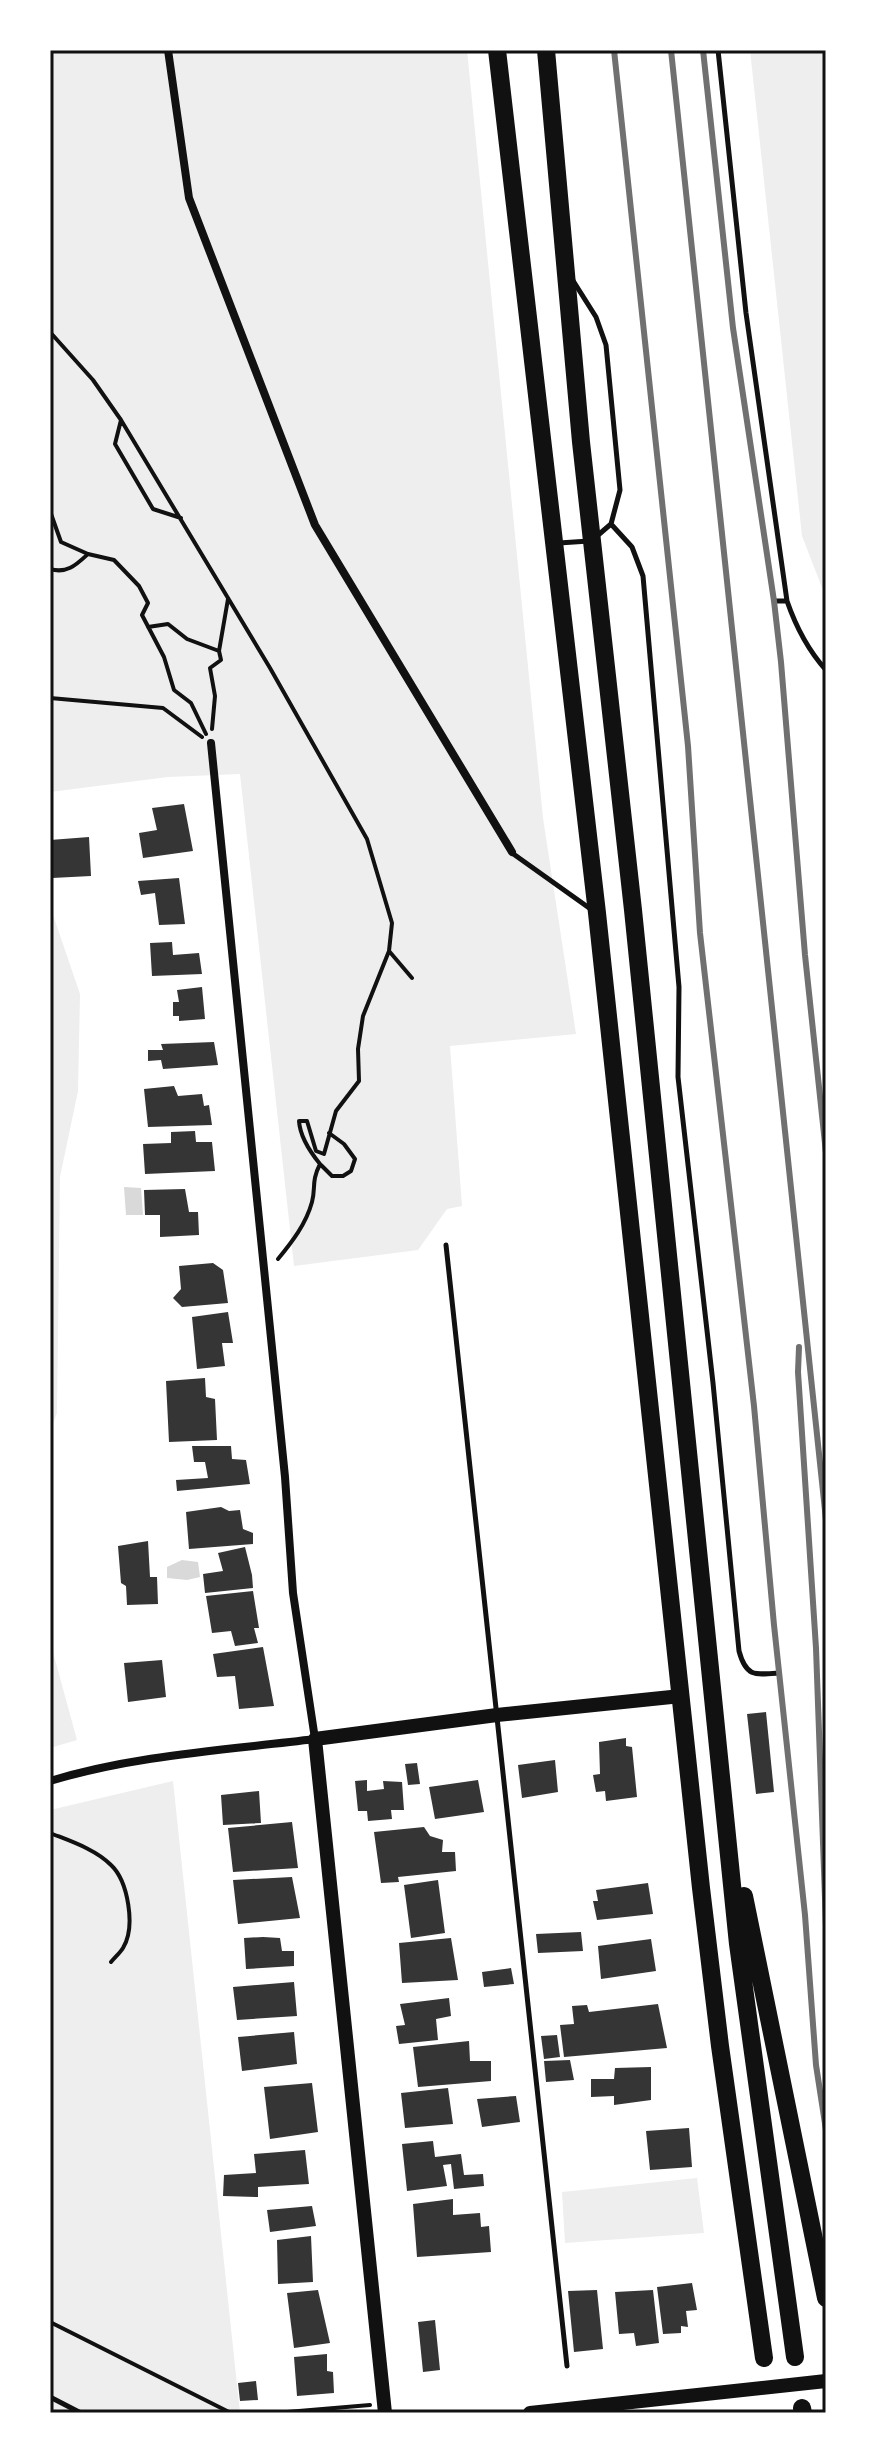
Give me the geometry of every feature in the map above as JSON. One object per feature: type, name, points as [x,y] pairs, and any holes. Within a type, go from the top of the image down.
[{"type":"highway","points":[[497,50],[597,913],[720,2046],[764,2358]]},
{"type":"highway","points":[[546,50],[564,266],[738,1944],[795,2357]]},
{"type":"highway","points":[[723,1796],[826,2298]]},
{"type":"street","points":[[168,50],[189,198],[315,525],[512,852]]},
{"type":"street","points":[[211,743],[285,1477],[293,1593],[315,1739],[384,2408]]},
{"type":"street","points":[[50,1781],[91,1769],[132,1762],[497,1715],[681,1696]]},
{"type":"street","points":[[530,2413],[826,2381]]},
{"type":"lane","points":[[718,50],[746,313],[787,601],[795,625],[812,654],[826,670]]},
{"type":"lane","points":[[554,543],[592,541],[611,524],[620,490],[606,345],[596,317],[564,266]]},
{"type":"lane","points":[[611,524],[632,547],[643,576],[679,987],[678,1077],[713,1383],[739,1651],[743,1666],[753,1674],[779,1673]]},
{"type":"lane","points":[[774,601],[787,601]]},
{"type":"lane","points":[[512,852],[597,913]]},
{"type":"lane","points":[[446,1245],[567,2366]]},
{"type":"lane","points":[[50,2397],[81,2413]]},
{"type":"path","points":[[50,332],[93,380],[121,420],[182,519],[367,839],[392,923],[389,951],[363,1016],[358,1049],[359,1081],[336,1111],[329,1133],[324,1154],[316,1151],[307,1121],[299,1121],[299,1127],[320,1164],[332,1176],[343,1176],[351,1171],[355,1159],[344,1144],[329,1133]]},
{"type":"path","points":[[121,420],[115,444],[153,509],[182,519]]},
{"type":"path","points":[[50,511],[61,542],[88,554],[114,560],[139,586],[148,603],[142,615],[164,657],[174,690],[191,703],[211,743]]},
{"type":"path","points":[[50,569],[60,572],[74,567],[88,554]]},
{"type":"path","points":[[211,743],[215,696],[210,668],[221,660],[219,651],[228,598]]},
{"type":"path","points":[[148,627],[168,624],[187,639],[219,651]]},
{"type":"path","points":[[50,698],[163,708],[211,743]]},
{"type":"path","points":[[389,951],[412,978]]},
{"type":"path","points":[[265,1274],[297,1236],[313,1200],[313,1179],[320,1164]]},
{"type":"path","points":[[50,1833],[88,1850],[112,1866],[126,1894],[130,1916],[128,1935],[124,1947],[111,1962]]},
{"type":"path","points":[[50,2322],[231,2413]]},
{"type":"path","points":[[275,2413],[384,2408]]},
{"type":"shaded area","points":[[50,50],[467,50],[543,818],[576,1034],[450,1046],[462,1206],[447,1209],[418,1250],[294,1266],[240,774],[168,777],[50,792]]},
{"type":"shaded area","points":[[750,50],[826,50],[826,598],[802,536]]},
{"type":"shaded area","points":[[50,906],[80,994],[78,1091],[60,1177],[57,1413],[50,1431]]},
{"type":"shaded area","points":[[124,1187],[141,1188],[143,1215],[126,1215]]},
{"type":"shaded area","points":[[182,1560],[198,1562],[200,1577],[187,1580],[167,1578],[167,1567]]},
{"type":"shaded area","points":[[50,1641],[77,1740],[50,1748]]},
{"type":"shaded area","points":[[173,1781],[240,2413],[50,2413],[50,1810]]},
{"type":"shaded area","points":[[697,2178],[704,2233],[565,2243],[562,2192]]},
{"type":"building","points":[[184,804],[193,851],[143,858],[139,833],[157,830],[152,808]]},
{"type":"building","points":[[89,837],[91,876],[52,878],[50,840]]},
{"type":"building","points":[[179,878],[185,924],[159,925],[155,893],[141,895],[138,881]]},
{"type":"building","points":[[172,942],[173,955],[199,953],[202,974],[152,976],[150,943]]},
{"type":"building","points":[[202,987],[205,1019],[179,1021],[179,1016],[173,1016],[173,1002],[179,1002],[177,990]]},
{"type":"building","points":[[214,1042],[218,1065],[163,1069],[161,1060],[148,1061],[148,1050],[163,1050],[161,1044]]},
{"type":"building","points":[[174,1086],[178,1096],[202,1094],[204,1106],[209,1105],[212,1125],[148,1127],[144,1089]]},
{"type":"building","points":[[195,1131],[196,1142],[212,1142],[215,1171],[145,1174],[143,1144],[171,1143],[171,1132]]},
{"type":"building","points":[[185,1189],[189,1212],[198,1212],[199,1235],[160,1237],[160,1215],[145,1215],[144,1190]]},
{"type":"building","points":[[213,1263],[223,1270],[228,1303],[182,1307],[173,1298],[181,1289],[179,1266]]},
{"type":"building","points":[[228,1312],[233,1343],[222,1343],[225,1366],[197,1369],[192,1317]]},
{"type":"building","points":[[205,1378],[206,1397],[215,1399],[217,1440],[169,1442],[166,1381]]},
{"type":"building","points":[[192,1446],[231,1446],[232,1459],[246,1460],[250,1484],[177,1491],[176,1480],[208,1478],[205,1462],[194,1462]]},
{"type":"building","points":[[221,1507],[229,1511],[240,1510],[243,1529],[253,1533],[253,1544],[189,1549],[186,1512]]},
{"type":"building","points":[[148,1541],[150,1577],[157,1577],[158,1604],[127,1605],[126,1586],[121,1583],[118,1546]]},
{"type":"building","points":[[245,1547],[253,1588],[205,1593],[203,1574],[223,1571],[218,1553]]},
{"type":"building","points":[[253,1591],[259,1628],[254,1628],[258,1643],[235,1646],[231,1631],[212,1633],[206,1596]]},
{"type":"building","points":[[263,1647],[274,1706],[239,1709],[235,1676],[217,1677],[213,1654]]},
{"type":"building","points":[[162,1660],[166,1697],[128,1702],[124,1663]]},
{"type":"building","points":[[766,1712],[774,1792],[756,1794],[747,1714]]},
{"type":"building","points":[[626,1738],[626,1746],[632,1747],[637,1797],[606,1801],[605,1791],[596,1792],[593,1775],[600,1774],[599,1742]]},
{"type":"building","points":[[555,1760],[558,1792],[522,1798],[518,1765]]},
{"type":"building","points":[[417,1763],[420,1784],[408,1785],[405,1764]]},
{"type":"building","points":[[367,1780],[367,1791],[384,1789],[383,1781],[402,1782],[404,1810],[391,1810],[392,1819],[368,1821],[367,1811],[358,1811],[355,1781]]},
{"type":"building","points":[[478,1780],[484,1812],[435,1819],[429,1787]]},
{"type":"building","points":[[259,1791],[261,1823],[223,1825],[221,1795]]},
{"type":"building","points":[[292,1822],[298,1868],[233,1872],[228,1828]]},
{"type":"building","points":[[424,1827],[430,1836],[443,1840],[442,1852],[455,1852],[456,1871],[398,1877],[399,1882],[381,1883],[374,1832]]},
{"type":"building","points":[[292,1877],[300,1918],[238,1924],[233,1880]]},
{"type":"building","points":[[438,1880],[445,1933],[411,1938],[404,1885]]},
{"type":"building","points":[[648,1883],[653,1914],[597,1920],[593,1901],[598,1901],[596,1890]]},
{"type":"building","points":[[581,1932],[583,1951],[538,1953],[536,1934]]},
{"type":"building","points":[[244,1938],[280,1938],[282,1951],[294,1951],[294,1966],[246,1969]]},
{"type":"building","points":[[451,1938],[458,1980],[402,1983],[399,1943]]},
{"type":"building","points":[[651,1939],[656,1971],[601,1979],[598,1946]]},
{"type":"building","points":[[511,1968],[514,1984],[484,1987],[482,1972]]},
{"type":"building","points":[[294,1982],[297,2016],[237,2020],[233,1987]]},
{"type":"building","points":[[449,1998],[451,2016],[436,2019],[438,2040],[399,2044],[396,2026],[405,2025],[400,2004]]},
{"type":"building","points":[[658,2004],[667,2048],[564,2057],[560,2025],[574,2024],[572,2006],[587,2005],[589,2012]]},
{"type":"building","points":[[294,2032],[297,2064],[242,2071],[238,2037]]},
{"type":"building","points":[[557,2035],[560,2057],[544,2059],[541,2036]]},
{"type":"building","points":[[469,2041],[470,2061],[491,2061],[491,2081],[418,2087],[413,2047]]},
{"type":"building","points":[[570,2060],[574,2080],[546,2082],[544,2061]]},
{"type":"building","points":[[651,2067],[651,2100],[614,2105],[614,2096],[591,2097],[591,2079],[614,2079],[615,2068]]},
{"type":"building","points":[[312,2083],[318,2132],[270,2139],[264,2087]]},
{"type":"building","points":[[448,2088],[453,2124],[405,2128],[401,2093]]},
{"type":"building","points":[[516,2096],[520,2122],[482,2127],[477,2099]]},
{"type":"building","points":[[689,2128],[692,2167],[650,2170],[646,2131]]},
{"type":"building","points":[[433,2141],[435,2157],[461,2154],[464,2175],[483,2174],[484,2186],[454,2189],[451,2164],[443,2165],[447,2186],[407,2191],[402,2144]]},
{"type":"building","points":[[305,2150],[309,2184],[258,2187],[258,2197],[223,2196],[224,2175],[256,2173],[254,2154]]},
{"type":"building","points":[[453,2199],[453,2215],[480,2213],[481,2227],[489,2226],[491,2252],[417,2257],[413,2204]]},
{"type":"building","points":[[312,2206],[316,2226],[270,2232],[267,2210]]},
{"type":"building","points":[[311,2236],[313,2282],[278,2284],[277,2240]]},
{"type":"building","points":[[692,2283],[697,2310],[686,2311],[688,2327],[681,2326],[681,2333],[663,2334],[657,2287]]},
{"type":"building","points":[[318,2290],[330,2343],[294,2348],[287,2293]]},
{"type":"building","points":[[597,2290],[603,2349],[574,2352],[568,2291]]},
{"type":"building","points":[[653,2290],[659,2343],[636,2346],[634,2333],[619,2334],[615,2292]]},
{"type":"building","points":[[435,2320],[440,2370],[423,2372],[418,2322]]},
{"type":"building","points":[[327,2354],[327,2371],[333,2372],[334,2393],[297,2396],[294,2357]]},
{"type":"building","points":[[256,2381],[258,2400],[240,2401],[238,2383]]},
{"type":"railway","points":[[614,50],[688,746],[700,933],[754,1406],[805,1915],[816,2065],[826,2130]]},
{"type":"railway","points":[[671,50],[826,1520]]},
{"type":"railway","points":[[703,50],[733,328],[781,662],[805,955],[826,1153]]},
{"type":"railway","points":[[799,1347],[798,1372],[816,1648],[826,1926]]}]
